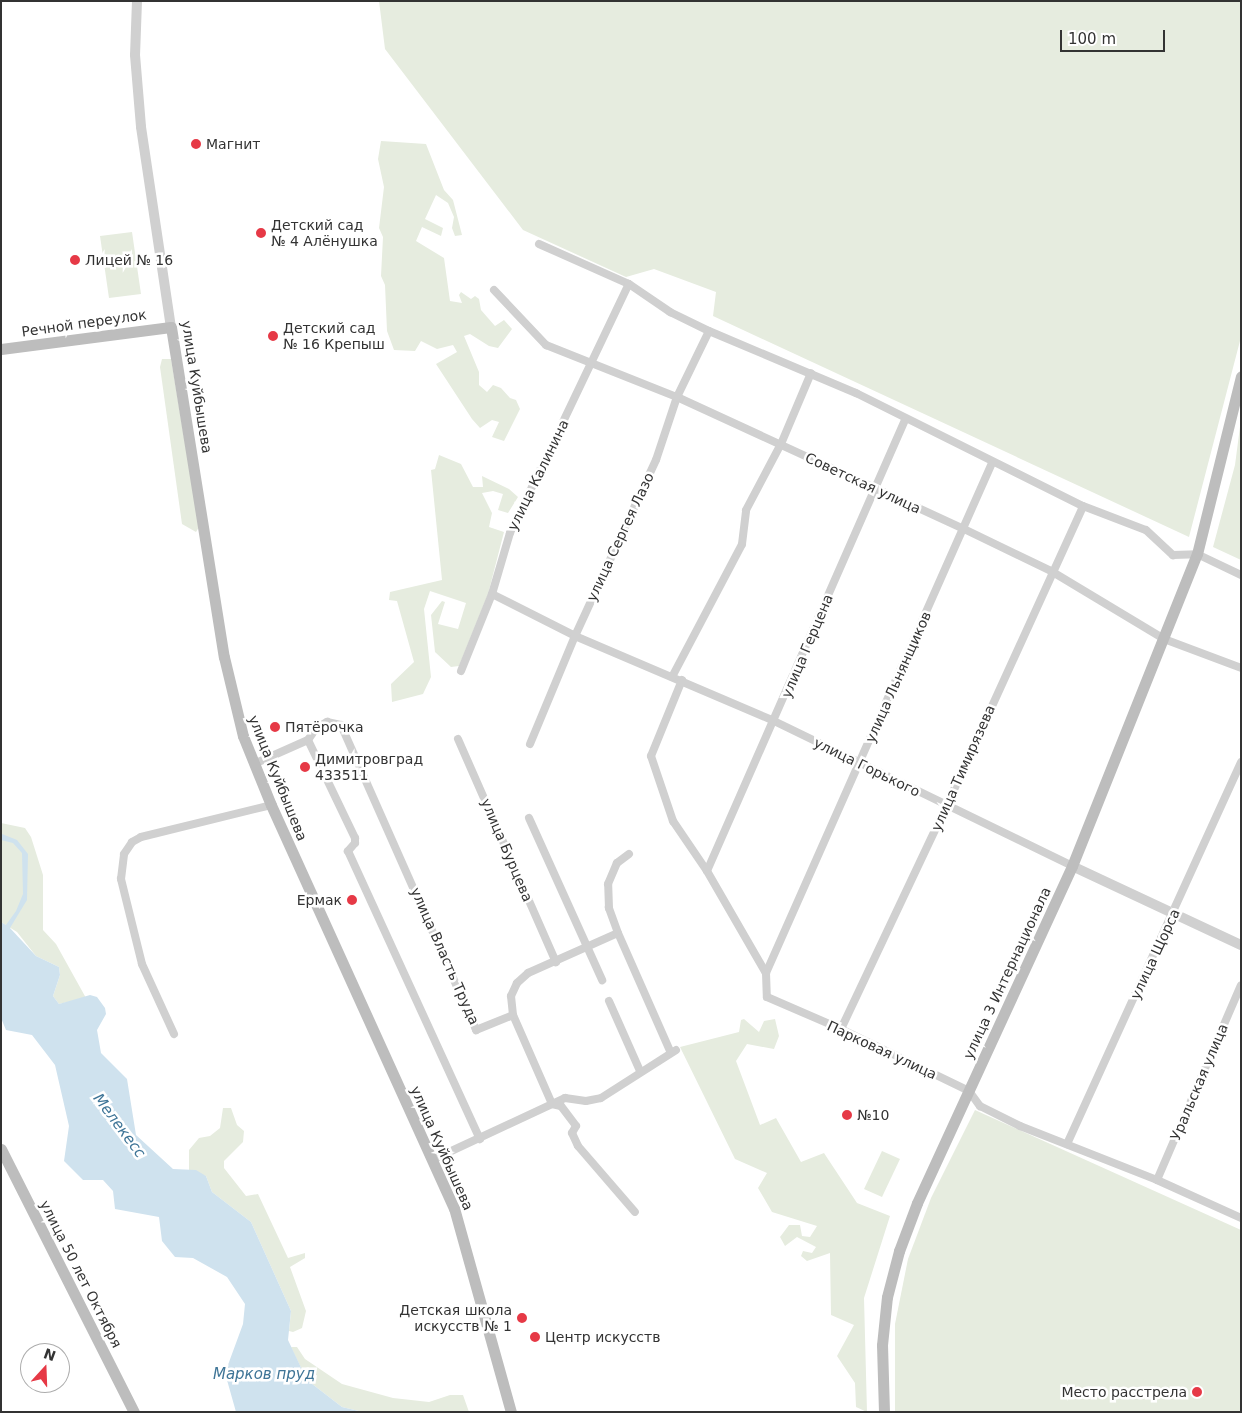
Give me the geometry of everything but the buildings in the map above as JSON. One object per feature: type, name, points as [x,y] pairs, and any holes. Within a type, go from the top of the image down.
[{"type":"main road","name":"Речной переулок","points":[[1,350],[171,326]]},
{"type":"main road","name":"улица Куйбышева","points":[[171,326],[232,698],[254,764],[271,805],[432,1160],[470,1256],[510,1412]]},
{"type":"main road","name":"улица 3 Интернационала","points":[[884,1412],[882,1345],[887,1298],[899,1251],[917,1203],[1072,866],[1164,639],[1197,554],[1241,376]]},
{"type":"main road","name":"улица 50 лет Октября","points":[[1,1149],[134,1412]]},
{"type":"street","name":"улица Куйбышева","points":[[137,1],[135,55],[141,127],[171,326]]},
{"type":"street","points":[[539,244],[629,284],[670,312],[709,331],[856,393],[905,420],[1082,506],[1146,530],[1173,555],[1197,554],[1241,575]]},
{"type":"street","name":"улица Калинина","points":[[461,671],[492,594],[510,533],[552,448],[590,361],[629,284]]},
{"type":"street","name":"Советская улица","points":[[494,290],[546,345],[590,361],[634,382],[677,397],[781,444],[1051,571],[1164,639],[1241,668]]},
{"type":"street","name":"улица Сергея Лазо","points":[[530,744],[575,636],[656,460],[677,397],[709,331]]},
{"type":"street","points":[[672,677],[742,544],[746,510],[781,444],[811,373]]},
{"type":"street","name":"улица Герцена","points":[[707,871],[905,420]]},
{"type":"street","name":"улица Льнянщиков","points":[[766,973],[964,530],[992,463]]},
{"type":"street","name":"улица Тимирязева","points":[[841,1029],[947,805],[1051,571],[1082,506]]},
{"type":"street","name":"улица Горького","points":[[492,594],[575,636],[682,680],[774,721],[1173,915],[1241,945]]},
{"type":"street","name":"Парковая улица","points":[[682,680],[651,756],[673,821],[707,871],[766,973],[767,997],[841,1029],[969,1091],[980,1106],[1240,1216]]},
{"type":"street","name":"улица Власть Труда","points":[[308,740],[316,728],[328,722],[342,725],[476,1030],[512,1015]]},
{"type":"street","name":"улица Бурцева","points":[[458,739],[556,962]]},
{"type":"street","points":[[254,764],[308,740],[355,838],[355,843],[348,851],[480,1138]]},
{"type":"street","name":"улица Щорса","points":[[1068,1144],[1241,762]]},
{"type":"street","points":[[174,1034],[154,984],[142,964],[121,879],[124,854],[132,842],[140,837],[271,805]]},
{"type":"street","points":[[529,818],[602,980]]},
{"type":"street","points":[[432,1160],[565,1098],[586,1101],[601,1098],[673,1051],[618,933],[609,908],[608,884],[617,863],[629,854]]},
{"type":"street","points":[[552,1104],[512,1015],[511,996],[517,983],[528,973],[618,933]]},
{"type":"street","name":"Уральская улица","points":[[1157,1180],[1241,985]]},
{"type":"street","points":[[609,1001],[640,1071]]},
{"type":"street","points":[[552,1104],[561,1106],[576,1126],[572,1133],[578,1146],[635,1212]]},
{"type":"shaded area","points":[[379,1],[1241,1],[1241,337],[1189,537],[713,316],[716,292],[654,269],[626,277],[523,230],[385,49]]},
{"type":"shaded area","points":[[381,141],[426,144],[444,190],[453,200],[462,235],[455,236],[452,228],[454,217],[448,203],[436,195],[425,219],[443,228],[441,236],[422,227],[416,241],[444,258],[450,301],[462,303],[459,295],[461,292],[471,299],[475,296],[479,299],[481,310],[495,326],[504,320],[512,329],[498,348],[489,346],[470,334],[464,336],[479,372],[479,385],[487,392],[493,385],[501,388],[510,398],[516,400],[520,409],[504,441],[492,437],[499,422],[492,420],[480,428],[472,419],[436,364],[457,352],[453,345],[437,349],[421,341],[415,351],[394,350],[387,331],[385,285],[381,276],[383,237],[379,228],[384,187],[378,159]]},
{"type":"shaded area","points":[[132,232],[141,294],[109,298],[100,236]]},
{"type":"shaded area","points":[[162,359],[171,359],[199,527],[196,532],[182,524],[160,367]]},
{"type":"shaded area","points":[[1241,419],[1241,560],[1213,547],[1235,465]]},
{"type":"shaded area","points":[[439,455],[461,464],[473,487],[483,487],[482,476],[509,489],[518,497],[508,513],[498,510],[503,494],[493,491],[482,493],[492,513],[489,527],[504,532],[488,594],[459,666],[451,667],[435,652],[431,615],[442,601],[445,602],[438,624],[458,629],[466,603],[430,591],[424,609],[431,677],[423,694],[392,702],[391,684],[414,662],[397,601],[389,600],[390,592],[442,580],[431,470],[435,469]]},
{"type":"shaded area","points":[[1,823],[25,828],[31,837],[43,875],[43,930],[56,944],[86,998],[59,1004],[53,996],[60,975],[59,967],[36,956],[17,932],[1,922]]},
{"type":"shaded area","points":[[744,1019],[759,1032],[764,1021],[775,1019],[779,1036],[774,1049],[747,1044],[736,1061],[760,1125],[776,1118],[801,1162],[824,1153],[857,1203],[890,1216],[864,1298],[867,1412],[856,1407],[855,1383],[837,1356],[854,1325],[831,1315],[830,1253],[807,1261],[801,1256],[803,1251],[812,1253],[816,1247],[797,1237],[785,1246],[780,1237],[789,1225],[800,1225],[802,1236],[810,1237],[817,1226],[772,1212],[758,1188],[767,1173],[735,1159],[680,1047],[739,1032],[741,1020]]},
{"type":"shaded area","points":[[223,1108],[231,1108],[237,1125],[244,1131],[243,1142],[224,1161],[224,1168],[246,1196],[258,1194],[288,1258],[305,1253],[305,1258],[290,1267],[306,1311],[302,1328],[293,1332],[289,1331],[291,1311],[251,1222],[212,1192],[206,1176],[189,1171],[189,1150],[199,1138],[210,1136],[220,1128]]},
{"type":"shaded area","points":[[975,1110],[1241,1230],[1241,1412],[895,1412],[895,1324],[908,1259],[931,1198]]},
{"type":"shaded area","points":[[882,1151],[900,1159],[882,1197],[864,1189]]},
{"type":"shaded area","points":[[291,1347],[297,1347],[305,1359],[342,1384],[393,1398],[429,1402],[450,1395],[463,1395],[469,1412],[363,1412],[342,1407],[307,1380]]},
{"type":"water","name":"Марков пруд","points":[[2,834],[17,840],[28,854],[27,900],[10,928],[36,956],[59,967],[60,975],[53,996],[59,1004],[90,995],[97,997],[105,1008],[106,1014],[97,1030],[101,1053],[127,1079],[136,1135],[173,1169],[196,1170],[206,1176],[212,1192],[251,1222],[291,1311],[288,1340],[307,1380],[342,1407],[363,1412],[236,1412],[225,1373],[243,1324],[245,1304],[227,1277],[193,1258],[175,1257],[162,1241],[159,1217],[115,1209],[113,1191],[103,1180],[83,1180],[64,1161],[69,1126],[55,1065],[32,1035],[6,1030],[1,1018],[1,922],[6,925],[16,911],[23,894],[22,853],[13,843],[1,840]]},
{"type":"place","name":"Магнит","points":[[196,144]]},
{"type":"place","name":"Детский сад № 4 Алёнушка","points":[[261,233]]},
{"type":"place","name":"Лицей № 16","points":[[75,260]]},
{"type":"place","name":"Детский сад № 16 Крепыш","points":[[273,336]]},
{"type":"place","name":"Пятёрочка","points":[[275,727]]},
{"type":"place","name":"Димитровград 433511","points":[[305,767]]},
{"type":"place","name":"Ермак","points":[[352,900]]},
{"type":"place","name":"№10","points":[[847,1115]]},
{"type":"place","name":"Детская школа искусств № 1","points":[[522,1318]]},
{"type":"place","name":"Центр искусств","points":[[535,1337]]},
{"type":"place","name":"Место расстрела","points":[[1197,1392]]},
{"type":"water label","name":"Мелекесс","points":[[119,1126]]}]
